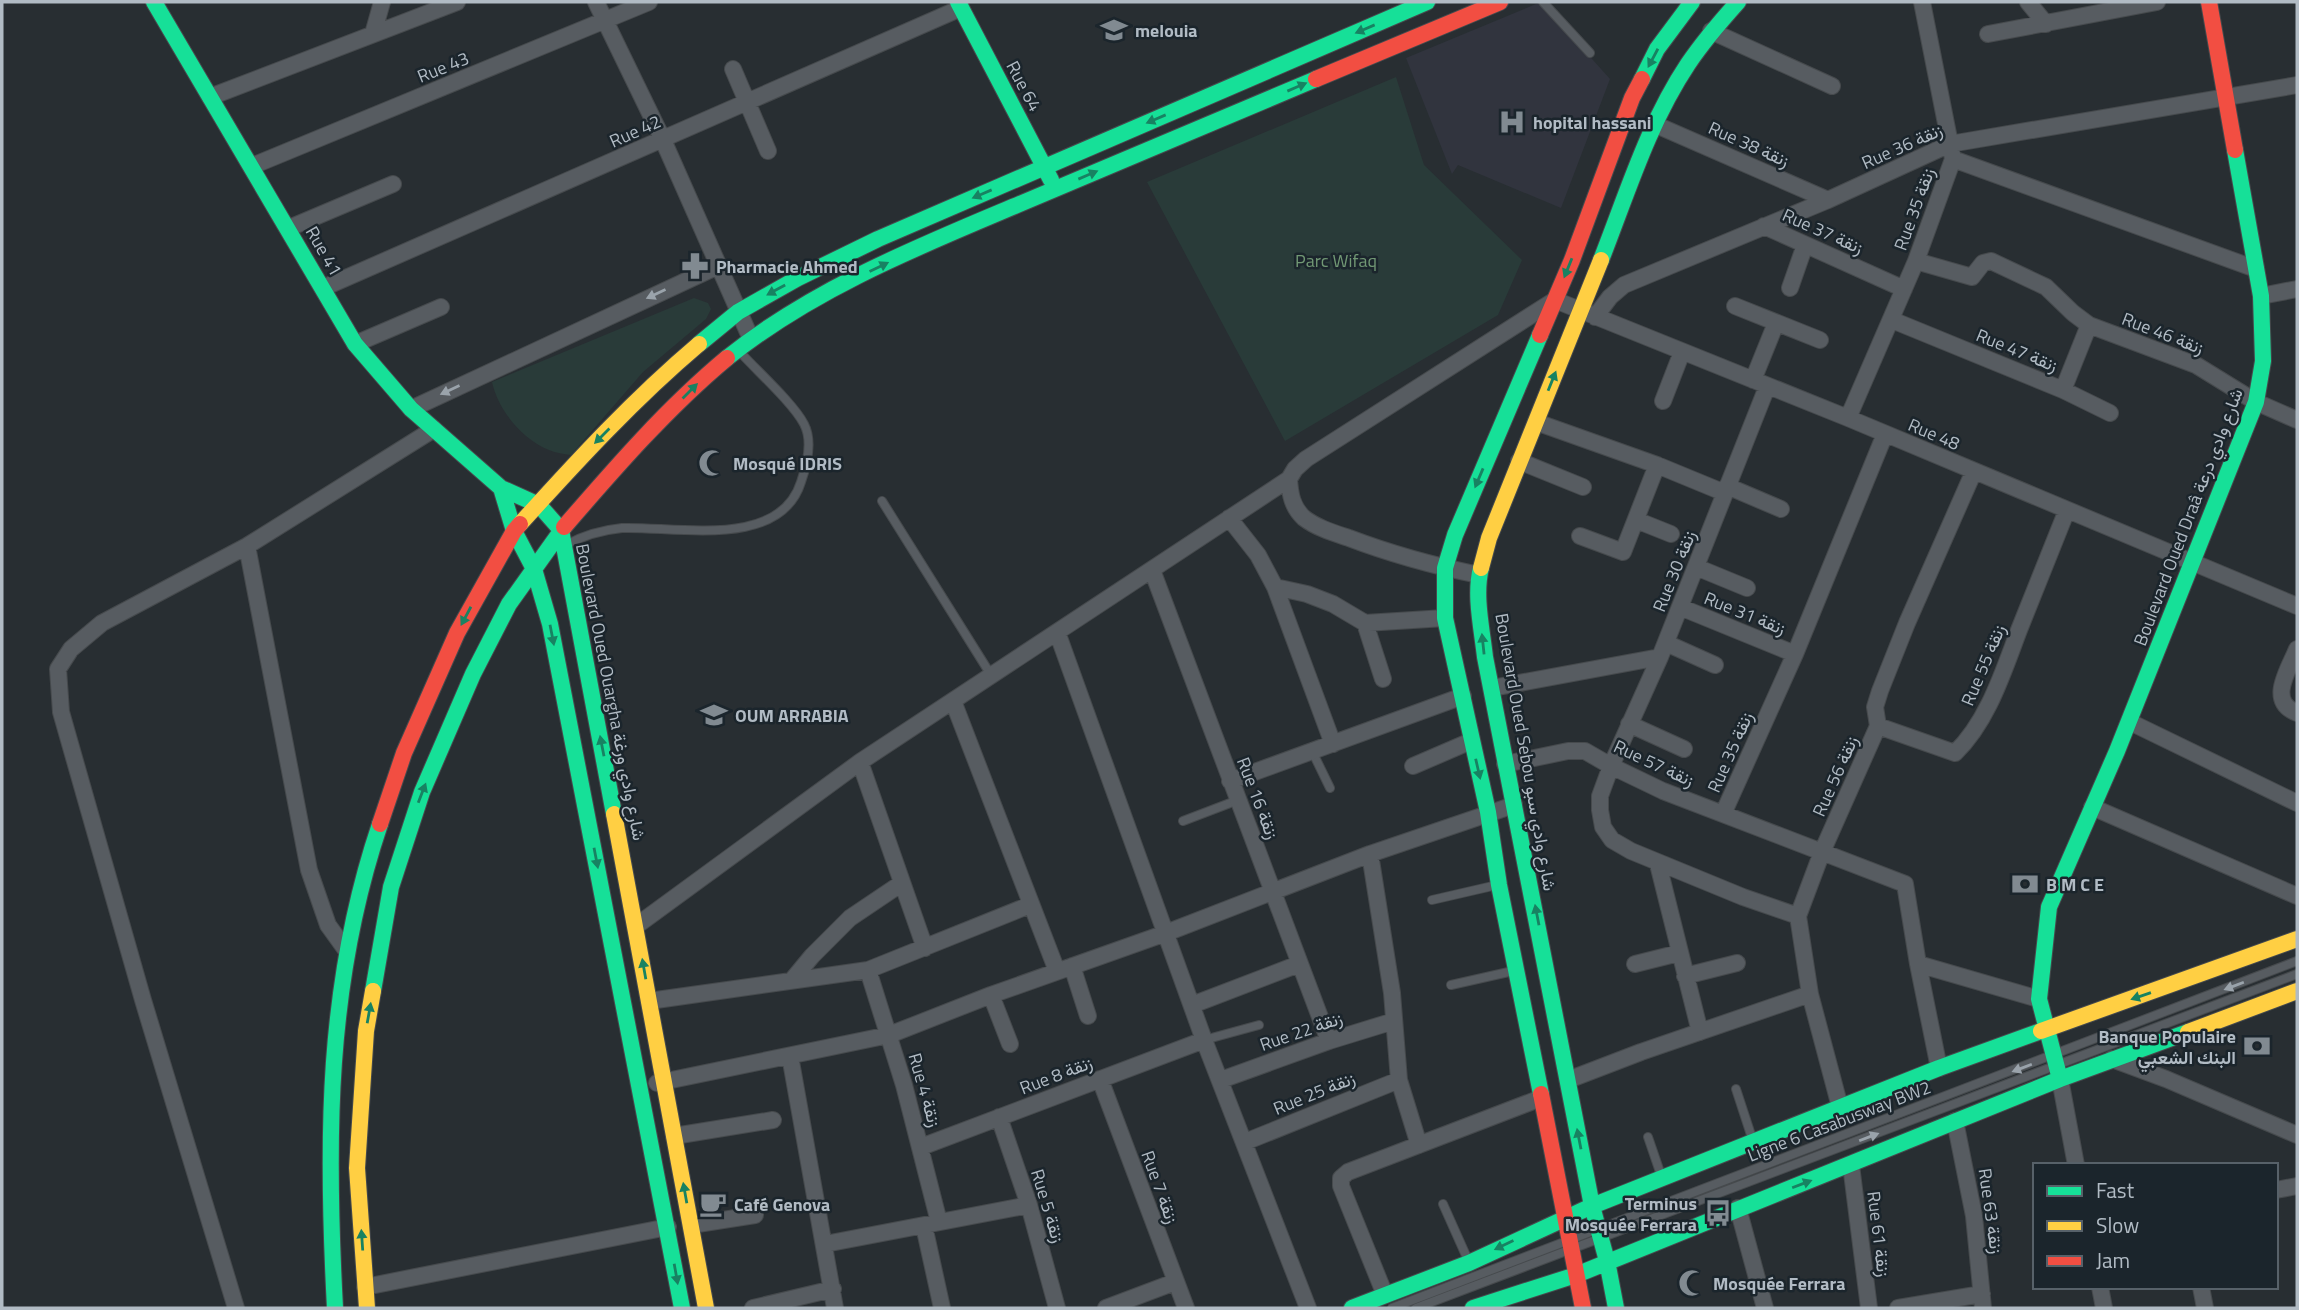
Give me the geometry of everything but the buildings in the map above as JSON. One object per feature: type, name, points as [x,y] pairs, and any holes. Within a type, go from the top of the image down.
[{"type":"street","name":"Rue 41","points":[[154,2],[355,344],[411,409],[501,488]]},
{"type":"street","points":[[210,97],[457,2]]},
{"type":"street","points":[[596,2],[663,140],[738,312],[744,345]]},
{"type":"street","name":"Rue 43","points":[[252,166],[649,2]]},
{"type":"street","points":[[335,1308],[328,1199],[330,1111],[338,1008],[346,950],[364,871],[404,753],[457,633],[514,531],[586,451],[666,372],[738,312],[798,278],[878,239],[1427,2]]},
{"type":"street","points":[[367,1308],[358,1168],[366,1031],[391,887],[422,792],[473,674],[509,604],[607,477],[696,384],[744,345],[803,304],[936,239],[1500,2]]},
{"type":"street","points":[[1583,1308],[1499,884],[1488,812],[1445,618],[1445,568],[1455,535],[1555,300],[1632,98],[1657,49],[1692,2]]},
{"type":"street","name":"Boulevard Oued Sebou شارع وادي سبو","points":[[1616,1308],[1592,1206],[1505,764],[1483,645],[1479,575],[1489,538],[1519,461],[1588,314],[1654,124],[1696,49],[1738,2]]},
{"type":"street","points":[[1922,2],[1952,151],[2256,269]]},
{"type":"street","points":[[2028,2],[2046,24]]},
{"type":"street","points":[[1988,34],[2157,2]]},
{"type":"street","name":"Boulevard Oued Draâ شارع وادي درعة","points":[[2057,1067],[2039,999],[2049,907],[2130,722],[2194,561],[2256,402],[2263,361],[2261,296],[2209,2]]},
{"type":"street","points":[[373,34],[379,3]]},
{"type":"street","name":"Rue 42","points":[[323,288],[663,140],[959,5]]},
{"type":"street","name":"Rue 64","points":[[959,5],[1056,189]]},
{"type":"street","points":[[1406,11],[1417,36]]},
{"type":"street","points":[[1711,32],[1832,86]]},
{"type":"street","points":[[733,69],[768,151]]},
{"type":"street","name":"Rue 36 زنقة","points":[[1588,314],[1625,285],[1952,151],[2226,96],[2297,85]]},
{"type":"street","name":"Rue 38 زنقة","points":[[1654,124],[1828,200]]},
{"type":"street","name":"Rue 35 زنقة","points":[[1848,418],[1916,261],[1952,151]]},
{"type":"street","points":[[289,228],[393,184]]},
{"type":"street","name":"Rue 37 زنقة","points":[[1764,226],[1904,289]]},
{"type":"street","points":[[1790,288],[1805,245]]},
{"type":"street","name":"Rue 46 زنقة","points":[[1916,261],[1965,276],[1972,276],[1983,263],[1991,261],[2046,288],[2089,325],[2196,365],[2256,402],[2297,420]]},
{"type":"street","points":[[411,409],[718,266]]},
{"type":"street","points":[[2261,296],[2297,289]]},
{"type":"street","points":[[636,926],[860,762],[1289,479],[1306,459],[1555,300]]},
{"type":"street","name":"Rue 48","points":[[1555,300],[1848,418],[2297,606]]},
{"type":"street","points":[[1735,306],[1820,340]]},
{"type":"street","points":[[355,344],[441,307]]},
{"type":"street","name":"Rue 47 زنقة","points":[[1892,320],[2063,390],[2089,325]]},
{"type":"street","name":"Rue 30 زنقة","points":[[1776,323],[1760,384],[1726,490],[1663,650],[1600,796],[1603,827],[1612,840],[1658,864],[1798,916]]},
{"type":"street","points":[[1663,401],[1682,352]]},
{"type":"street","points":[[2063,390],[2110,413]]},
{"type":"street","points":[[1536,422],[1781,509]]},
{"type":"street","points":[[236,1308],[143,1000],[61,712],[58,669],[71,649],[102,623],[247,546],[434,429]]},
{"type":"street","name":"Rue 35 زنقة","points":[[1723,814],[1795,654],[1885,434]]},
{"type":"street","points":[[1519,461],[1583,488]]},
{"type":"street","points":[[1580,536],[1623,552],[1657,465]]},
{"type":"street","name":"Rue 56 زنقة","points":[[1840,1107],[1810,994],[1798,916],[1822,852],[1878,726],[1875,707],[1907,622],[1974,471]]},
{"type":"street","points":[[1289,479],[1294,504],[1304,517],[1320,528],[1382,550],[1479,575]]},
{"type":"street","points":[[501,488],[514,531],[534,569],[550,624],[682,1308]]},
{"type":"street","name":"Boulevard Oued Ouargha شارع وادي ورغة","points":[[501,488],[539,505],[562,538],[706,1308]]},
{"type":"street","name":"Rue 55 زنقة","points":[[1878,726],[1955,753],[1968,740],[1979,725],[2003,673],[2067,510]]},
{"type":"street","points":[[1229,518],[1258,555],[1275,587],[1333,744]]},
{"type":"street","points":[[1636,520],[1671,534]]},
{"type":"street","points":[[247,546],[309,870],[328,925],[346,950]]},
{"type":"street","points":[[1696,567],[1747,588]]},
{"type":"street","name":"Rue 16 زنقة","points":[[1152,570],[1329,1041]]},
{"type":"street","points":[[1275,587],[1307,594],[1333,604],[1365,623],[1445,618]]},
{"type":"street","name":"Rue 31 زنقة","points":[[1680,607],[1795,654]]},
{"type":"street","points":[[1365,623],[1383,679]]},
{"type":"street","points":[[1057,632],[1204,1040],[1308,1308]]},
{"type":"street","points":[[2297,649],[2280,692],[2287,709],[2297,713]]},
{"type":"street","points":[[1492,688],[1663,650],[1715,665]]},
{"type":"street","points":[[1230,780],[1463,696]]},
{"type":"street","points":[[953,701],[1030,905],[1088,1016]]},
{"type":"street","points":[[2130,722],[2297,803]]},
{"type":"street","points":[[1629,724],[1684,749]]},
{"type":"street","points":[[1413,766],[1471,741]]},
{"type":"street","name":"Rue 57 زنقة","points":[[1505,764],[1578,750],[1594,755],[1663,791],[1905,884],[1918,964]]},
{"type":"street","points":[[860,762],[925,948]]},
{"type":"street","points":[[640,1086],[889,1035],[1370,854],[1514,804]]},
{"type":"street","points":[[2092,807],[2297,896]]},
{"type":"street","points":[[1370,854],[1392,993],[1399,1080],[1419,1145]]},
{"type":"street","points":[[1658,864],[1700,1032]]},
{"type":"street","points":[[793,979],[850,918],[902,883]]},
{"type":"street","points":[[649,1001],[868,970],[1030,905]]},
{"type":"street","points":[[1352,1308],[1388,1302],[1566,1217],[1938,1068],[2297,939]]},
{"type":"street","points":[[1634,964],[1679,953]]},
{"type":"street","points":[[1685,975],[1737,963]]},
{"type":"street","points":[[1192,1004],[1299,964]]},
{"type":"street","points":[[1938,1068],[1918,964],[2039,999]]},
{"type":"street","name":"Rue 4 زنقة","points":[[868,970],[921,1147],[942,1308]]},
{"type":"street","points":[[1473,1308],[1576,1275],[1851,1165],[1955,1121],[2057,1067],[2112,1059],[2297,991]]},
{"type":"street","points":[[1568,1080],[1810,994]]},
{"type":"street","points":[[990,995],[1010,1044]]},
{"type":"street","name":"Rue 22 زنقة","points":[[1221,1080],[1394,1021]]},
{"type":"street","name":"Rue 8 زنقة","points":[[921,1147],[1204,1040]]},
{"type":"street","points":[[790,1056],[835,1308]]},
{"type":"street","points":[[2112,1059],[2297,1135]]},
{"type":"street","points":[[2057,1067],[2076,1163]]},
{"type":"street","name":"Rue 7 زنقة","points":[[1100,1079],[1186,1308]]},
{"type":"street","name":"Rue 25 زنقة","points":[[1245,1142],[1399,1080]]},
{"type":"street","points":[[1388,1302],[1340,1178],[1348,1172],[1541,1098]]},
{"type":"street","name":"Rue 5 زنقة","points":[[999,1117],[1029,1205],[1056,1308]]},
{"type":"street","points":[[674,1136],[773,1120]]},
{"type":"street","name":"Rue 63 زنقة","points":[[1955,1121],[1974,1216],[1982,1301]]},
{"type":"street","name":"Rue 61 زنقة","points":[[1851,1165],[1868,1308]]},
{"type":"street","points":[[2278,1190],[2297,1186]]},
{"type":"street","points":[[825,1244],[1029,1205]]},
{"type":"street","points":[[1738,1208],[1765,1308]]},
{"type":"street","points":[[691,1225],[755,1215]]},
{"type":"street","points":[[365,1287],[668,1227]]},
{"type":"street","points":[[1106,1308],[1175,1282]]},
{"type":"street","points":[[753,1308],[833,1289]]},
{"type":"street","points":[[2100,1289],[2104,1308]]},
{"type":"street","points":[[2202,1289],[2205,1308]]},
{"type":"street","points":[[1898,1308],[1982,1301]]},
{"type":"lane","points":[[1543,2],[1590,52]]},
{"type":"lane","points":[[562,538],[622,528],[729,530],[754,526],[780,511],[798,494],[809,442],[804,425],[744,345]]},
{"type":"lane","points":[[882,501],[991,676]]},
{"type":"lane","points":[[1312,751],[1330,789]]},
{"type":"lane","points":[[1183,821],[1238,800]]},
{"type":"lane","points":[[1432,900],[1499,884]]},
{"type":"lane","name":"Ligne 6 Casabusway BW2","points":[[2057,1067],[2297,961]]},
{"type":"lane","points":[[1451,985],[1516,971]]},
{"type":"lane","name":"Ligne 6 Casabusway BW2","points":[[1416,1308],[1570,1245],[2057,1067],[2297,974]]},
{"type":"lane","points":[[1204,1040],[1259,1025]]},
{"type":"lane","points":[[1736,1089],[1753,1141]]},
{"type":"lane","points":[[1648,1137],[1662,1178]]},
{"type":"lane","points":[[1443,1204],[1469,1263]]},
{"type":"lane","name":"Ligne 6 Casabusway BW2","points":[[1388,1302],[1570,1245]]},
{"type":"shaded area","name":"hopital hassani","points":[[1541,2],[1610,79],[1561,208],[1458,165],[1452,174],[1406,58]]},
{"type":"green space","name":"Parc Wifaq","points":[[1396,77],[1424,165],[1522,260],[1498,315],[1285,441],[1147,182]]},
{"type":"green space","points":[[694,298],[708,303],[711,309],[706,319],[643,372],[571,455],[549,450],[530,439],[513,422],[500,403],[492,382]]},
{"type":"traffic: fast","points":[[154,2],[355,344],[411,409],[501,488],[539,505],[561,530],[614,814]]},
{"type":"traffic: fast","points":[[958,2],[1051,180]]},
{"type":"traffic: fast","points":[[699,344],[738,312],[798,278],[878,239],[1427,2]]},
{"type":"traffic: fast","points":[[1642,79],[1657,49],[1692,2]]},
{"type":"traffic: fast","points":[[1601,260],[1639,160],[1661,111],[1694,56],[1738,2]]},
{"type":"traffic: fast","points":[[727,358],[795,310],[869,270],[1316,79]]},
{"type":"traffic: fast","points":[[2060,1079],[2039,999],[2049,907],[2117,751],[2256,402],[2263,361],[2261,296],[2235,150]]},
{"type":"traffic: fast","points":[[1540,335],[1455,535],[1445,568],[1445,618],[1488,812],[1499,885],[1541,1094]]},
{"type":"traffic: fast","points":[[501,488],[514,531],[534,569],[550,624],[682,1308]]},
{"type":"traffic: fast","points":[[373,991],[391,887],[422,792],[473,674],[509,604],[564,527]]},
{"type":"traffic: fast","points":[[1481,568],[1478,601],[1485,657],[1592,1206],[1616,1308]]},
{"type":"traffic: fast","points":[[335,1308],[331,1184],[334,1063],[349,944],[362,884],[380,824]]},
{"type":"traffic: fast","points":[[1352,1308],[1469,1263],[1592,1206],[1939,1068],[2041,1031]]},
{"type":"traffic: fast","points":[[1473,1308],[1576,1275],[2060,1079],[2188,1032]]},
{"type":"traffic: slow","points":[[1481,568],[1489,538],[1601,260]]},
{"type":"traffic: slow","points":[[520,524],[629,409],[699,344]]},
{"type":"traffic: slow","points":[[614,814],[706,1308]]},
{"type":"traffic: slow","points":[[2041,1031],[2297,939]]},
{"type":"traffic: slow","points":[[367,1308],[357,1168],[366,1031],[373,991]]},
{"type":"traffic: slow","points":[[2188,1032],[2297,991]]},
{"type":"traffic: jam","points":[[1316,79],[1500,2]]},
{"type":"traffic: jam","points":[[2209,2],[2235,150]]},
{"type":"traffic: jam","points":[[1540,335],[1572,260],[1632,98],[1642,79]]},
{"type":"traffic: jam","points":[[564,527],[663,418],[727,358]]},
{"type":"traffic: jam","points":[[380,824],[404,753],[457,633],[520,524]]},
{"type":"traffic: jam","points":[[1541,1094],[1583,1308]]},
{"type":"place","name":"melouia","points":[[1114,30]]},
{"type":"place","name":"hopital hassani","points":[[1512,122]]},
{"type":"place","name":"Pharmacie Ahmed","points":[[695,266]]},
{"type":"place","name":"Mosqué IDRIS","points":[[712,463]]},
{"type":"place","name":"OUM ARRABIA","points":[[714,715]]},
{"type":"place","name":"B M C E","points":[[2025,884]]},
{"type":"place","name":"Banque Populaire البنك الشعبي","points":[[2257,1046]]},
{"type":"place","name":"Café Genova","points":[[713,1204]]},
{"type":"place","name":"Terminus Mosquée Ferrara","points":[[1718,1213]]},
{"type":"place","name":"Mosquée Ferrara","points":[[1692,1283]]}]
